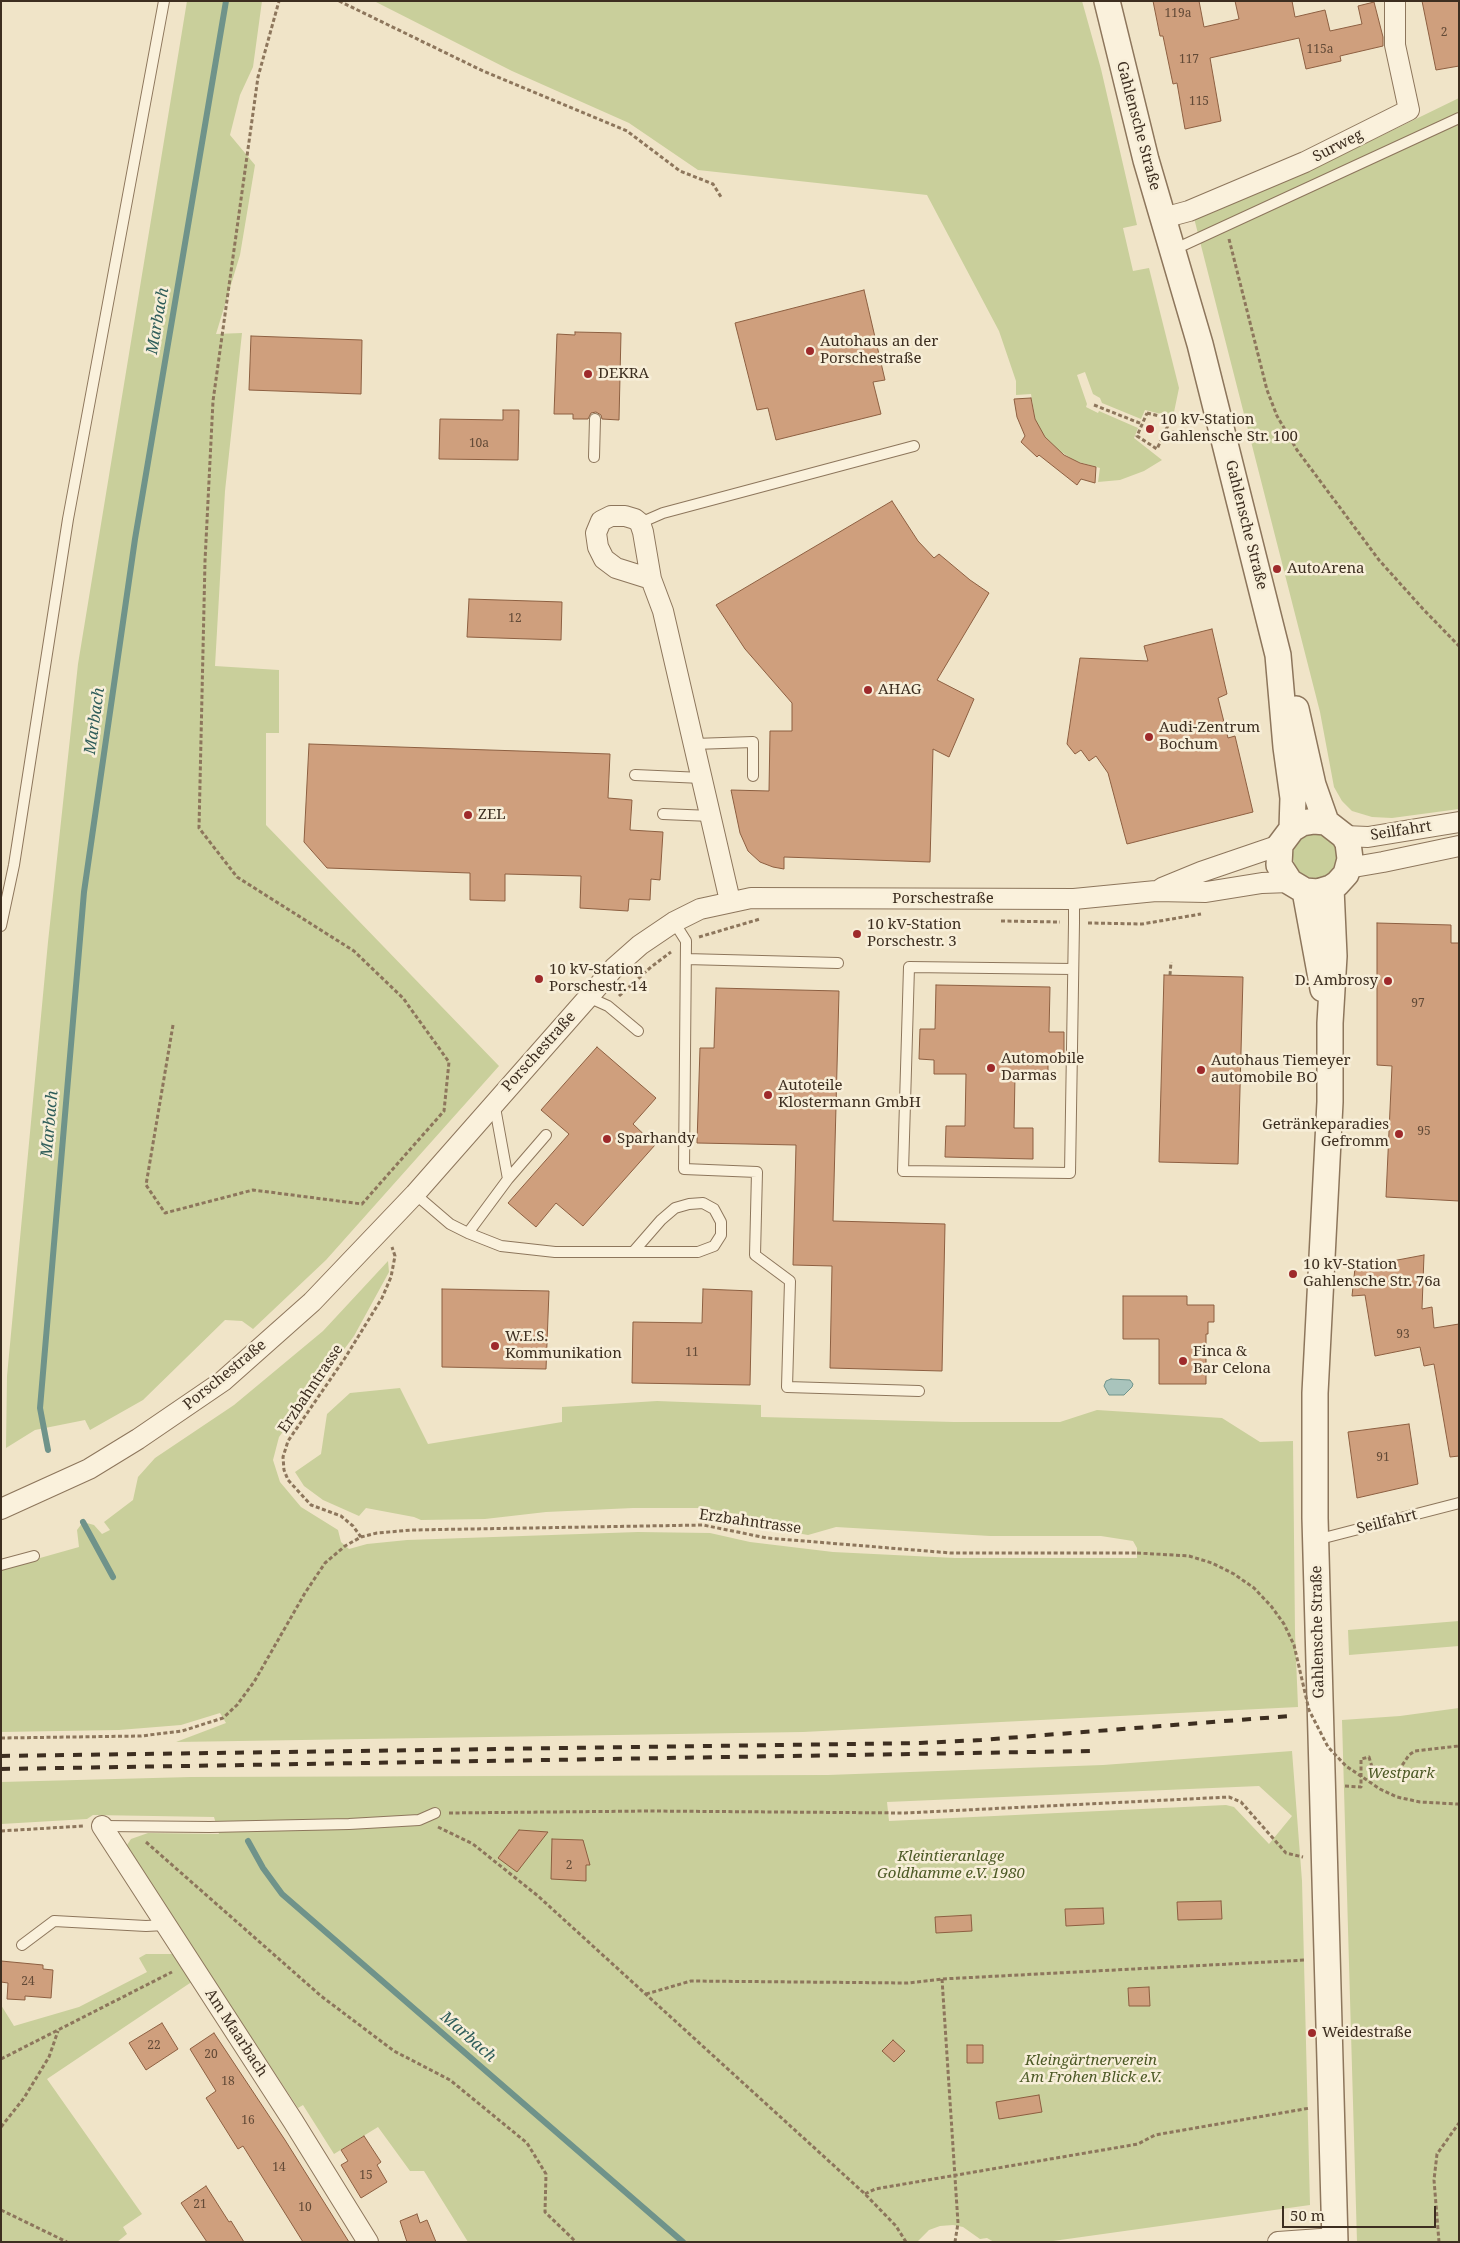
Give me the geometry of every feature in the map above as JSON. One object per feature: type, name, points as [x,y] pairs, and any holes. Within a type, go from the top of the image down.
[{"type":"street","name":"Gahlensche Straße","points":[[1106,1],[1163,218],[1200,344],[1278,655],[1286,747],[1293,798],[1279,865],[1297,887],[1330,1023]]},
{"type":"street","name":"Surweg","points":[[1163,218],[1189,211],[1305,162],[1409,110],[1395,45],[1395,1]]},
{"type":"street","points":[[650,579],[616,568],[604,559],[598,547],[596,533],[600,521],[611,516],[625,516],[635,519],[640,523],[650,579],[663,611],[730,901]]},
{"type":"street","name":"Gahlensche Straße","points":[[1278,655],[1291,682],[1313,785],[1335,829],[1350,851],[1348,868]]},
{"type":"street","points":[[1286,837],[1308,822],[1335,829]]},
{"type":"street","name":"Seilfahrt","points":[[1335,829],[1380,836],[1459,822]]},
{"type":"street","name":"Porschestraße","points":[[1156,891],[1201,872],[1254,856],[1286,837]]},
{"type":"street","name":"Seilfahrt","points":[[1348,868],[1459,846]]},
{"type":"street","points":[[1297,887],[1318,892],[1331,888],[1342,879],[1348,868]]},
{"type":"street","name":"Porschestraße","points":[[1,1509],[89,1469],[138,1440],[223,1381],[391,1232],[414,1194],[494,1101],[620,962],[640,945],[674,922],[700,909],[730,901],[775,897],[1074,899],[1156,891],[1206,892],[1262,883],[1297,887]]},
{"type":"street","name":"Gahlensche Straße","points":[[1331,888],[1334,956],[1330,1023],[1330,1102],[1315,1392],[1316,1540],[1335,2240]]},
{"type":"street","name":"Am Maarbach","points":[[102,1826],[293,2121],[368,2242]]},
{"type":"street","points":[[1278,2242],[1335,2240]]},
{"type":"lane","points":[[1,926],[14,865],[68,519],[164,1]]},
{"type":"lane","points":[[1173,250],[1459,118]]},
{"type":"lane","points":[[594,457],[595,419]]},
{"type":"lane","points":[[640,523],[663,514],[914,446]]},
{"type":"lane","points":[[694,744],[753,742],[753,776]]},
{"type":"lane","points":[[635,775],[702,778]]},
{"type":"lane","points":[[662,814],[711,816]]},
{"type":"lane","points":[[1073,969],[910,966],[903,1171],[1070,1173],[1074,923],[1074,899]]},
{"type":"lane","points":[[674,922],[686,941],[684,1169],[757,1172],[755,1255],[790,1281],[787,1387],[919,1391]]},
{"type":"lane","points":[[686,959],[838,964]]},
{"type":"lane","points":[[588,997],[608,1006],[638,1031]]},
{"type":"lane","points":[[494,1101],[508,1179]]},
{"type":"lane","points":[[468,1233],[508,1179],[546,1135]]},
{"type":"lane","points":[[414,1194],[450,1224],[468,1233],[501,1246],[555,1252],[634,1252],[698,1252],[714,1246],[721,1235],[721,1222],[714,1209],[703,1203],[675,1208],[661,1220],[634,1252]]},
{"type":"lane","name":"Seilfahrt","points":[[1316,1540],[1459,1503]]},
{"type":"lane","points":[[1,1565],[34,1556]]},
{"type":"lane","points":[[102,1826],[329,1824],[419,1820],[435,1814]]},
{"type":"lane","points":[[22,1945],[54,1921],[146,1926],[165,1925]]},
{"type":"path","points":[[173,1026],[146,1185],[165,1213],[253,1190],[362,1204],[444,1111],[449,1062],[403,998],[354,951],[237,877],[199,828],[204,561],[213,402],[258,77],[279,1]]},
{"type":"path","points":[[339,1],[483,71],[627,131],[680,171],[713,184],[721,197]]},
{"type":"path","points":[[1225,226],[1267,390],[1277,416],[1303,458],[1379,560],[1459,646]]},
{"type":"path","points":[[1094,405],[1142,424]]},
{"type":"path","points":[[1147,413],[1170,419],[1166,431],[1157,449],[1136,436],[1147,413]]},
{"type":"path","points":[[1166,431],[1196,437],[1224,436]]},
{"type":"path","points":[[997,921],[1142,924],[1209,912]]},
{"type":"path","points":[[608,1006],[650,966],[686,941],[760,919],[768,919]]},
{"type":"path","points":[[1170,975],[1171,962]]},
{"type":"path","points":[[391,1232],[391,1246]]},
{"type":"path","name":"Erzbahntrasse","points":[[361,1537],[353,1526],[341,1516],[311,1504],[288,1480],[284,1470],[283,1457],[288,1441],[345,1358],[382,1298],[391,1277],[395,1256],[391,1246],[391,1232]]},
{"type":"path","name":"Erzbahntrasse","points":[[1,1738],[142,1736],[182,1731],[223,1718],[238,1704],[254,1682],[305,1593],[325,1563],[345,1546],[361,1537],[377,1533],[412,1530],[703,1525],[767,1538],[950,1553],[1137,1553],[1189,1556],[1227,1570],[1254,1588],[1272,1606],[1284,1624],[1294,1645],[1310,1710],[1325,1741],[1334,1754],[1346,1766],[1366,1780],[1397,1797],[1420,1802],[1458,1804]]},
{"type":"path","points":[[1361,1787],[1361,1759],[1369,1757],[1375,1777],[1399,1770],[1409,1754],[1459,1746]]},
{"type":"path","points":[[435,1814],[649,1811],[904,1814],[1229,1797],[1241,1802],[1286,1853],[1295,1856],[1324,1858]]},
{"type":"path","points":[[419,1820],[473,1844],[538,1896],[865,2194],[896,2226],[906,2242]]},
{"type":"path","points":[[1,1831],[102,1826]]},
{"type":"path","points":[[128,1827],[321,1996],[394,2052],[450,2080],[527,2143],[546,2174],[545,2212],[576,2242]]},
{"type":"path","points":[[646,1994],[691,1981],[908,1983],[942,1978],[1326,1959]]},
{"type":"path","points":[[1,2059],[190,1963]]},
{"type":"path","points":[[942,1978],[958,2223],[955,2242]]},
{"type":"path","points":[[1,2127],[24,2098],[49,2057],[58,2031]]},
{"type":"path","points":[[865,2194],[875,2190],[1138,2144],[1155,2135],[1330,2104]]},
{"type":"path","points":[[1439,2242],[1434,2180],[1437,2154],[1459,2123]]},
{"type":"path","points":[[1,2210],[67,2242]]},
{"type":"green space","points":[[187,1],[262,1],[253,67],[240,95],[230,135],[255,165],[240,255],[216,334],[242,333],[225,491],[215,666],[279,670],[279,733],[266,733],[266,825],[499,1066],[326,1260],[253,1329],[242,1321],[225,1320],[143,1400],[90,1430],[85,1420],[35,1430],[6,1448],[7,1376],[48,942],[78,664]]},
{"type":"green space","points":[[374,1],[1082,1],[1101,69],[1137,225],[1123,228],[1133,271],[1149,268],[1179,388],[1173,417],[1145,410],[1141,419],[1102,403],[1100,398],[1093,394],[1085,372],[1077,375],[1087,404],[1086,407],[1138,428],[1134,438],[1162,460],[1144,471],[1120,480],[1098,482],[1100,468],[1075,461],[1055,448],[1041,432],[1035,419],[1031,394],[1016,395],[1016,381],[999,331],[927,195],[698,170],[629,123],[512,71]]},
{"type":"green space","points":[[1459,98],[1459,809],[1392,818],[1372,817],[1352,811],[1342,801],[1334,787],[1320,712],[1194,218],[1346,153]]},
{"type":"green space","points":[[1315,834],[1327,838],[1333,844],[1337,856],[1333,868],[1327,874],[1315,878],[1303,874],[1297,868],[1293,856],[1297,844],[1303,838]]},
{"type":"green space","points":[[388,1261],[389,1272],[354,1336],[279,1437],[273,1460],[280,1482],[301,1507],[338,1530],[341,1542],[349,1549],[367,1544],[407,1540],[638,1532],[710,1533],[750,1542],[833,1552],[955,1558],[1137,1558],[1137,1548],[1133,1541],[1101,1536],[990,1536],[836,1527],[808,1535],[763,1527],[747,1516],[706,1508],[633,1508],[546,1512],[485,1519],[421,1520],[366,1508],[359,1516],[323,1500],[304,1486],[295,1472],[321,1454],[327,1414],[350,1393],[400,1388],[428,1444],[562,1422],[562,1407],[657,1401],[761,1405],[761,1417],[954,1422],[1060,1422],[1097,1410],[1222,1418],[1260,1442],[1293,1441],[1295,1633],[1298,1707],[803,1732],[176,1742],[226,1723],[220,1713],[181,1725],[119,1730],[1,1732],[1,1569],[79,1547],[77,1530],[83,1522],[94,1525],[102,1534],[110,1530],[104,1522],[133,1500],[138,1477],[155,1458],[234,1405],[323,1331]]},
{"type":"green space","points":[[1459,1621],[1459,1646],[1349,1655],[1348,1630]]},
{"type":"green space","name":"Westpark","points":[[1459,1708],[1459,2242],[1357,2242],[1342,1720],[1400,1716]]},
{"type":"green space","points":[[1292,1751],[1302,1881],[1310,2205],[1046,2242],[994,2242],[987,2238],[980,2239],[963,2227],[953,2225],[940,2226],[929,2230],[917,2242],[468,2242],[424,2171],[410,2171],[378,2127],[334,2154],[303,2105],[298,2108],[208,1972],[125,1853],[131,1839],[148,1833],[219,1834],[214,1817],[93,1815],[87,1819],[1,1824],[1,1782],[191,1777],[828,1775],[1103,1765]],"holes":[[[1259,1786],[1292,1816],[1269,1844],[1234,1807],[1226,1805],[889,1821],[887,1802]]]},
{"type":"green space","points":[[146,1954],[174,1954],[193,1981],[47,2079],[142,2214],[123,2227],[127,2234],[117,2242],[1,2242],[1,2005],[14,2026],[79,2007],[147,1972],[139,1958]]},
{"type":"water","points":[[1111,1379],[1130,1380],[1133,1384],[1124,1395],[1109,1395],[1104,1386],[1106,1381]]},
{"type":"building","points":[[1153,1],[1199,1],[1204,27],[1239,19],[1235,1],[1292,1],[1295,17],[1325,10],[1330,31],[1362,24],[1358,6],[1374,2],[1383,37],[1383,46],[1340,56],[1341,61],[1306,69],[1299,38],[1210,58],[1221,121],[1185,129],[1177,83],[1173,84],[1163,36],[1160,36]]},
{"type":"building","points":[[1422,1],[1459,1],[1459,66],[1436,70]]},
{"type":"building","name":"Autohaus an der Porschestraße","points":[[864,290],[885,380],[873,382],[881,414],[776,440],[768,408],[757,410],[735,323]]},
{"type":"building","name":"DEKRA","points":[[575,332],[621,333],[619,420],[602,419],[601,415],[596,412],[591,413],[588,419],[573,419],[573,414],[554,414],[557,334],[575,335]]},
{"type":"building","points":[[251,336],[362,340],[361,394],[249,390]]},
{"type":"building","points":[[1031,398],[1035,419],[1045,437],[1064,455],[1080,463],[1096,467],[1095,483],[1081,479],[1077,485],[1039,455],[1037,457],[1021,442],[1025,436],[1017,417],[1014,399]]},
{"type":"building","points":[[503,410],[519,410],[518,460],[439,459],[440,419],[503,420]]},
{"type":"building","name":"AHAG","points":[[892,501],[918,541],[934,558],[939,554],[989,593],[937,680],[974,699],[949,757],[933,749],[930,862],[784,857],[784,869],[773,867],[760,862],[748,851],[740,833],[731,790],[769,791],[770,731],[792,731],[792,703],[745,649],[716,605]]},
{"type":"building","points":[[469,599],[562,602],[561,640],[467,637]]},
{"type":"building","name":"Audi-Zentrum Bochum","points":[[1212,629],[1227,694],[1218,698],[1228,738],[1235,736],[1253,812],[1127,844],[1108,773],[1096,756],[1089,761],[1081,750],[1075,754],[1067,744],[1080,658],[1148,661],[1144,646]]},
{"type":"building","name":"ZEL","points":[[309,744],[610,754],[608,798],[632,800],[630,830],[663,832],[660,880],[651,879],[650,900],[629,899],[628,911],[580,908],[581,876],[505,874],[505,901],[470,900],[470,873],[327,868],[304,842]]},
{"type":"building","points":[[1377,923],[1451,925],[1451,943],[1459,943],[1459,1201],[1386,1197],[1392,1066],[1377,1065]]},
{"type":"building","name":"Autohaus Tiemeyer automobile BO","points":[[1164,975],[1243,977],[1238,1164],[1159,1162]]},
{"type":"building","name":"Automobile Darmas","points":[[936,985],[1050,987],[1049,1032],[1064,1032],[1064,1063],[1048,1063],[1048,1076],[1015,1076],[1014,1128],[1033,1128],[1033,1159],[945,1157],[946,1126],[965,1126],[966,1074],[934,1074],[934,1060],[919,1059],[920,1029],[935,1029]]},
{"type":"building","points":[[716,988],[839,991],[833,1221],[945,1224],[942,1371],[830,1368],[832,1266],[793,1265],[796,1145],[697,1143],[700,1048],[714,1048]]},
{"type":"building","name":"Sparhandy","points":[[597,1047],[656,1098],[633,1124],[655,1145],[583,1226],[556,1203],[536,1227],[508,1203],[569,1134],[541,1110]]},
{"type":"building","points":[[1424,1255],[1422,1309],[1432,1307],[1434,1328],[1459,1324],[1459,1456],[1450,1457],[1434,1364],[1424,1366],[1420,1347],[1375,1356],[1365,1295],[1352,1296],[1355,1268]]},
{"type":"building","name":"W.E.S. Kommunikation","points":[[442,1289],[549,1291],[546,1369],[442,1367]]},
{"type":"building","points":[[703,1289],[752,1291],[750,1385],[632,1383],[633,1322],[702,1323]]},
{"type":"building","name":"Finca & Bar Celona","points":[[1123,1296],[1187,1296],[1187,1305],[1214,1305],[1214,1322],[1208,1322],[1208,1334],[1206,1334],[1206,1384],[1159,1384],[1159,1339],[1123,1339]]},
{"type":"building","points":[[1409,1424],[1418,1484],[1357,1498],[1348,1432]]},
{"type":"building","points":[[519,1830],[548,1832],[517,1872],[498,1858]]},
{"type":"building","points":[[552,1839],[583,1840],[590,1865],[586,1865],[586,1881],[551,1879]]},
{"type":"building","points":[[1221,1901],[1222,1919],[1178,1920],[1177,1902]]},
{"type":"building","points":[[1103,1908],[1104,1924],[1066,1926],[1065,1909]]},
{"type":"building","points":[[971,1915],[972,1931],[936,1933],[935,1917]]},
{"type":"building","points":[[1,1961],[43,1965],[43,1969],[53,1970],[51,1998],[25,1996],[25,2000],[7,1999],[8,1983],[1,1982]]},
{"type":"building","points":[[1149,1987],[1150,2006],[1129,2006],[1128,1988]]},
{"type":"building","points":[[162,2023],[178,2049],[146,2070],[129,2043]]},
{"type":"building","points":[[214,2033],[285,2140],[349,2242],[303,2242],[243,2146],[238,2149],[206,2098],[216,2091],[190,2049]]},
{"type":"building","points":[[893,2040],[905,2051],[894,2062],[882,2051]]},
{"type":"building","points":[[967,2045],[983,2045],[983,2063],[967,2063]]},
{"type":"building","points":[[1039,2095],[1042,2112],[999,2119],[996,2102]]},
{"type":"building","points":[[364,2136],[381,2162],[377,2165],[387,2182],[361,2198],[341,2165],[348,2161],[341,2150]]},
{"type":"building","points":[[206,2186],[244,2242],[207,2242],[181,2203]]},
{"type":"building","points":[[417,2214],[420,2223],[427,2220],[436,2242],[407,2242],[400,2221]]},
{"type":"waterway","name":"Marbach","points":[[48,1450],[40,1408],[84,892],[135,539],[226,1]]},
{"type":"waterway","name":"Marbach","points":[[83,1522],[113,1577]]},
{"type":"waterway","name":"Marbach","points":[[248,1841],[263,1868],[282,1894],[683,2242]]},
{"type":"railway","points":[[1,1756],[920,1743],[1290,1716]]},
{"type":"railway","points":[[1,1769],[1091,1751]]},
{"type":"place","name":"Autohaus an der Porschestraße","points":[[810,351]]},
{"type":"place","name":"DEKRA","points":[[588,374]]},
{"type":"place","name":"10 kV-Station Gahlensche Str. 100","points":[[1150,429]]},
{"type":"place","name":"AutoArena","points":[[1277,569]]},
{"type":"place","name":"AHAG","points":[[868,690]]},
{"type":"place","name":"Audi-Zentrum Bochum","points":[[1149,737]]},
{"type":"place","name":"ZEL","points":[[468,815]]},
{"type":"place","name":"10 kV-Station Porschestr. 3","points":[[857,934]]},
{"type":"place","name":"10 kV-Station Porschestr. 14","points":[[539,979]]},
{"type":"place","name":"D. Ambrosy","points":[[1388,981]]},
{"type":"place","name":"Automobile Darmas","points":[[991,1068]]},
{"type":"place","name":"Autohaus Tiemeyer automobile BO","points":[[1201,1070]]},
{"type":"place","name":"Autoteile Klostermann GmbH","points":[[768,1095]]},
{"type":"place","name":"Getränkeparadies Gefromm","points":[[1399,1134]]},
{"type":"place","name":"Sparhandy","points":[[607,1139]]},
{"type":"place","name":"10 kV-Station Gahlensche Str. 76a","points":[[1293,1274]]},
{"type":"place","name":"W.E.S. Kommunikation","points":[[495,1346]]},
{"type":"place","name":"Finca & Bar Celona","points":[[1183,1361]]},
{"type":"place","name":"Weidestraße","points":[[1312,2033]]},
{"type":"park label","name":"Kleintieranlage Goldhamme e.V. 1980","points":[[951,1866]]},
{"type":"park label","name":"Kleingärtnerverein Am Frohen Blick e.V.","points":[[1091,2070]]}]
